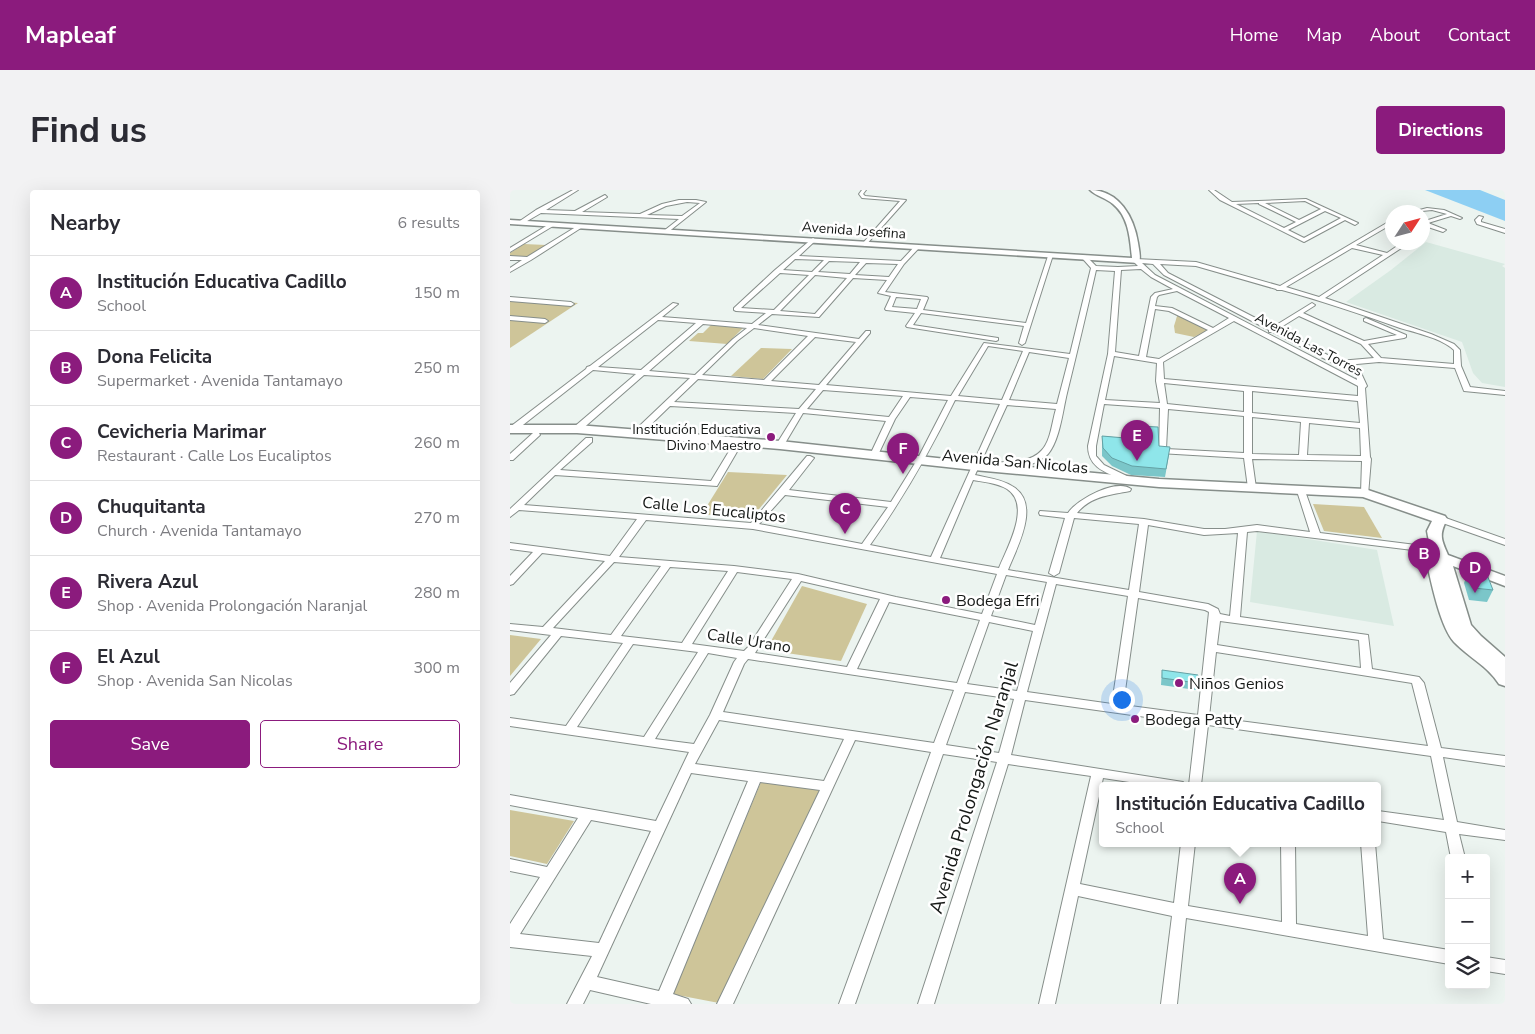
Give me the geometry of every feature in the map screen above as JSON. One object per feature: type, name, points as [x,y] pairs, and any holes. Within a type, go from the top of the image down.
[{"type":"street","points":[[510,228],[576,190]]},
{"type":"street","points":[[864,190],[861,194],[864,197],[904,200],[865,244]]},
{"type":"street","points":[[1085,258],[1094,268],[1118,269],[1139,264],[1125,210],[1109,197],[1093,190]]},
{"type":"street","points":[[1211,190],[1222,199],[1304,240],[1345,218]]},
{"type":"street","points":[[576,213],[605,196]]},
{"type":"street","points":[[1232,203],[1306,200],[1355,222]]},
{"type":"street","points":[[640,216],[661,204],[704,202],[667,231]]},
{"type":"street","points":[[1260,202],[1299,222]]},
{"type":"street","points":[[1430,208],[1460,218]]},
{"type":"street","points":[[1285,230],[1324,209]]},
{"type":"street","points":[[538,211],[683,218]]},
{"type":"street","points":[[1430,221],[1452,214]]},
{"type":"street","points":[[1481,217],[1478,220],[1479,223],[1505,231]]},
{"type":"street","name":"Avenida Josefina","points":[[510,222],[1085,258],[1139,264],[1155,262],[1196,264],[1279,289],[1320,299],[1438,338],[1457,350],[1458,366]]},
{"type":"street","points":[[512,248],[551,225]]},
{"type":"street","points":[[510,270],[581,226]]},
{"type":"street","points":[[1279,289],[1385,226]]},
{"type":"street","points":[[1431,226],[1443,230]]},
{"type":"street","points":[[813,240],[736,309],[817,316],[864,261]]},
{"type":"street","points":[[1352,246],[1389,255]]},
{"type":"street","points":[[916,247],[881,293],[894,296],[925,298],[909,326],[1022,343],[1072,353]]},
{"type":"street","points":[[1320,299],[1396,250]]},
{"type":"street","points":[[1022,343],[1051,256]]},
{"type":"street","points":[[793,257],[902,263]]},
{"type":"street","points":[[510,258],[529,259]]},
{"type":"street","points":[[635,435],[735,340],[772,313],[828,259]]},
{"type":"street","name":"Avenida Las Torres","points":[[1155,262],[1166,274],[1359,374],[1363,386]]},
{"type":"street","name":"Avenida Las Torres","points":[[1139,264],[1153,276],[1363,386]]},
{"type":"street","points":[[972,470],[1022,462],[1044,453],[1052,439],[1061,407],[1072,353],[1094,268]]},
{"type":"street","points":[[1118,269],[1111,354],[1092,446],[1092,456],[1101,467],[1131,485]]},
{"type":"street","points":[[777,271],[891,278]]},
{"type":"street","points":[[1142,358],[1154,297],[1157,294],[1190,286]]},
{"type":"street","points":[[894,296],[888,309],[919,311],[1028,325]]},
{"type":"street","points":[[510,299],[571,304]]},
{"type":"street","points":[[510,430],[675,304]]},
{"type":"street","points":[[1265,334],[1312,305]]},
{"type":"street","points":[[1152,308],[1170,309],[1212,330]]},
{"type":"street","points":[[1348,312],[1404,336],[1363,343]]},
{"type":"street","points":[[1299,314],[1363,343],[1378,360]]},
{"type":"street","points":[[510,318],[545,322]]},
{"type":"street","points":[[656,318],[752,326],[860,342]]},
{"type":"street","points":[[1111,354],[1160,361],[1234,318]]},
{"type":"street","points":[[576,429],[701,322]]},
{"type":"street","points":[[997,339],[1008,322]]},
{"type":"street","points":[[780,445],[801,411],[868,332]]},
{"type":"street","points":[[766,382],[813,335]]},
{"type":"street","points":[[864,547],[894,505],[919,465],[952,398],[986,344],[1027,350],[1072,353]]},
{"type":"street","points":[[934,560],[972,470],[1005,402],[1027,350]]},
{"type":"street","points":[[1326,367],[1340,363],[1378,360],[1458,366],[1467,389],[1505,393]]},
{"type":"street","points":[[1160,361],[1160,381],[1164,406],[1162,450],[1248,456],[1367,459]]},
{"type":"street","points":[[589,368],[1061,407]]},
{"type":"street","points":[[1160,381],[1362,400]]},
{"type":"street","points":[[1363,386],[1362,400],[1367,459],[1365,493],[1505,542]]},
{"type":"street","points":[[1248,388],[1248,456],[1252,488]]},
{"type":"street","points":[[874,455],[891,419],[907,394]]},
{"type":"street","points":[[1101,402],[1164,406],[1364,426]]},
{"type":"street","points":[[669,404],[801,411],[891,419]]},
{"type":"street","points":[[1303,458],[1305,420]]},
{"type":"street","name":"Avenida San Nicolas","points":[[510,430],[576,429],[780,445],[874,455],[919,465]]},
{"type":"street","name":"Avenida San Nicolas","points":[[510,430],[536,435],[589,440],[919,465],[1131,485],[1252,488],[1354,500],[1365,493]]},
{"type":"street","points":[[510,458],[536,435]]},
{"type":"street","points":[[510,514],[552,472],[589,440]]},
{"type":"street","points":[[552,472],[714,484],[734,450]]},
{"type":"street","points":[[753,526],[810,458]]},
{"type":"street","points":[[847,1004],[1020,525],[1023,500],[1018,492],[1006,484],[972,470]]},
{"type":"street","points":[[1071,515],[1093,496],[1131,485]]},
{"type":"street","name":"Avenida San Nicolas","points":[[1131,485],[1184,494],[1303,495]]},
{"type":"street","points":[[783,492],[894,505]]},
{"type":"street","points":[[1303,495],[1316,535]]},
{"type":"street","name":"Calle Los Eucaliptos","points":[[518,507],[753,526],[1022,576],[1053,577],[1208,607],[1214,611],[1215,617]]},
{"type":"street","points":[[1043,512],[1144,522],[1204,532],[1225,532],[1257,528],[1316,535],[1438,553],[1505,580]]},
{"type":"street","name":"Avenida Prolongación Naranjal","points":[[926,1004],[1004,758],[1071,515]]},
{"type":"street","points":[[546,630],[612,559],[644,516]]},
{"type":"street","points":[[1436,518],[1426,537],[1438,553],[1464,626],[1475,640],[1505,666]]},
{"type":"street","points":[[1117,709],[1144,522]]},
{"type":"street","points":[[1235,619],[1242,529]]},
{"type":"street","points":[[510,546],[612,559],[734,569],[798,577],[886,598],[1040,629]]},
{"type":"street","points":[[510,582],[542,549]]},
{"type":"street","points":[[1438,553],[1452,627],[1460,638],[1500,672],[1505,680]]},
{"type":"street","points":[[614,638],[668,563]]},
{"type":"street","points":[[684,646],[734,569]]},
{"type":"street","points":[[575,1004],[603,950],[687,768],[716,715],[739,662],[754,649],[798,577]]},
{"type":"street","points":[[850,672],[886,598]]},
{"type":"street","points":[[1195,782],[1215,617],[1364,637],[1367,672]]},
{"type":"street","name":"Calle Urano","points":[[510,627],[684,646],[850,672],[1505,761]]},
{"type":"street","points":[[510,690],[559,632]]},
{"type":"street","points":[[569,730],[631,640]]},
{"type":"street","points":[[1211,648],[1411,678],[1418,683],[1436,752],[1457,854]]},
{"type":"street","points":[[648,742],[705,649]]},
{"type":"street","points":[[716,715],[1159,782]]},
{"type":"street","points":[[510,722],[697,749]]},
{"type":"street","points":[[725,1004],[852,735]]},
{"type":"street","points":[[687,768],[828,786]]},
{"type":"street","points":[[1047,1004],[1098,773]]},
{"type":"street","points":[[664,998],[756,777]]},
{"type":"street","points":[[510,800],[660,828]]},
{"type":"street","points":[[587,815],[510,938],[603,950]]},
{"type":"street","points":[[1381,816],[1505,835]]},
{"type":"street","points":[[1170,1004],[1188,847]]},
{"type":"street","points":[[1288,847],[1289,930]]},
{"type":"street","points":[[1368,847],[1376,945]]},
{"type":"street","points":[[510,865],[549,873]]},
{"type":"street","points":[[1072,889],[1180,911],[1445,956]]},
{"type":"street","points":[[1490,965],[1505,967]]},
{"type":"street","points":[[587,982],[664,998],[683,1004]]},
{"type":"shaded area","points":[[1430,243],[1505,264],[1502,266],[1505,268],[1505,387],[1482,383],[1473,373],[1462,342],[1346,302],[1416,250],[1430,250]]},
{"type":"shaded area","points":[[524,244],[546,245],[527,257],[510,256],[510,253]]},
{"type":"shaded area","points":[[510,297],[578,303],[510,348]]},
{"type":"shaded area","points":[[1178,313],[1209,330],[1194,337],[1175,333],[1174,326]]},
{"type":"shaded area","points":[[711,325],[743,328],[727,344],[689,341],[698,333],[703,333]]},
{"type":"shaded area","points":[[761,348],[792,349],[763,379],[731,376]]},
{"type":"shaded area","points":[[728,472],[787,475],[750,520],[702,514]]},
{"type":"shaded area","points":[[1313,504],[1364,507],[1382,538],[1324,531]]},
{"type":"shaded area","points":[[1257,531],[1377,550],[1394,626],[1250,602]]},
{"type":"shaded area","points":[[802,586],[867,604],[841,661],[766,650]]},
{"type":"shaded area","points":[[510,635],[541,639],[510,676]]},
{"type":"shaded area","points":[[761,782],[820,790],[719,1003],[672,994]]},
{"type":"shaded area","points":[[510,810],[574,821],[547,864],[510,856]]},
{"type":"water","points":[[1425,190],[1480,190],[1505,200],[1505,221]]},
{"type":"building","points":[[1139,426],[1158,427],[1159,446],[1170,447],[1166,469],[1132,466],[1112,458],[1103,448],[1102,436],[1137,439]]},
{"type":"building","points":[[1469,570],[1486,572],[1493,590],[1474,588]]},
{"type":"building","points":[[1162,670],[1198,675],[1197,683],[1162,678]]},
{"type":"place","name":"Institución Educativa Divino Maestro","points":[[771,437]]},
{"type":"place","name":"Rivera Azul","points":[[1137,461]]},
{"type":"place","name":"El Azul","points":[[903,474]]},
{"type":"place","name":"Cevicheria Marimar","points":[[845,534]]},
{"type":"place","name":"Dona Felicita","points":[[1424,579]]},
{"type":"place","name":"Chuquitanta","points":[[1475,593]]},
{"type":"place","name":"Bodega Efri","points":[[946,600]]},
{"type":"place","name":"Niños Genios","points":[[1179,683]]},
{"type":"place","name":"Bodega Patty","points":[[1135,719]]},
{"type":"place","name":"Institución Educativa Cadillo","points":[[1240,904]]}]
